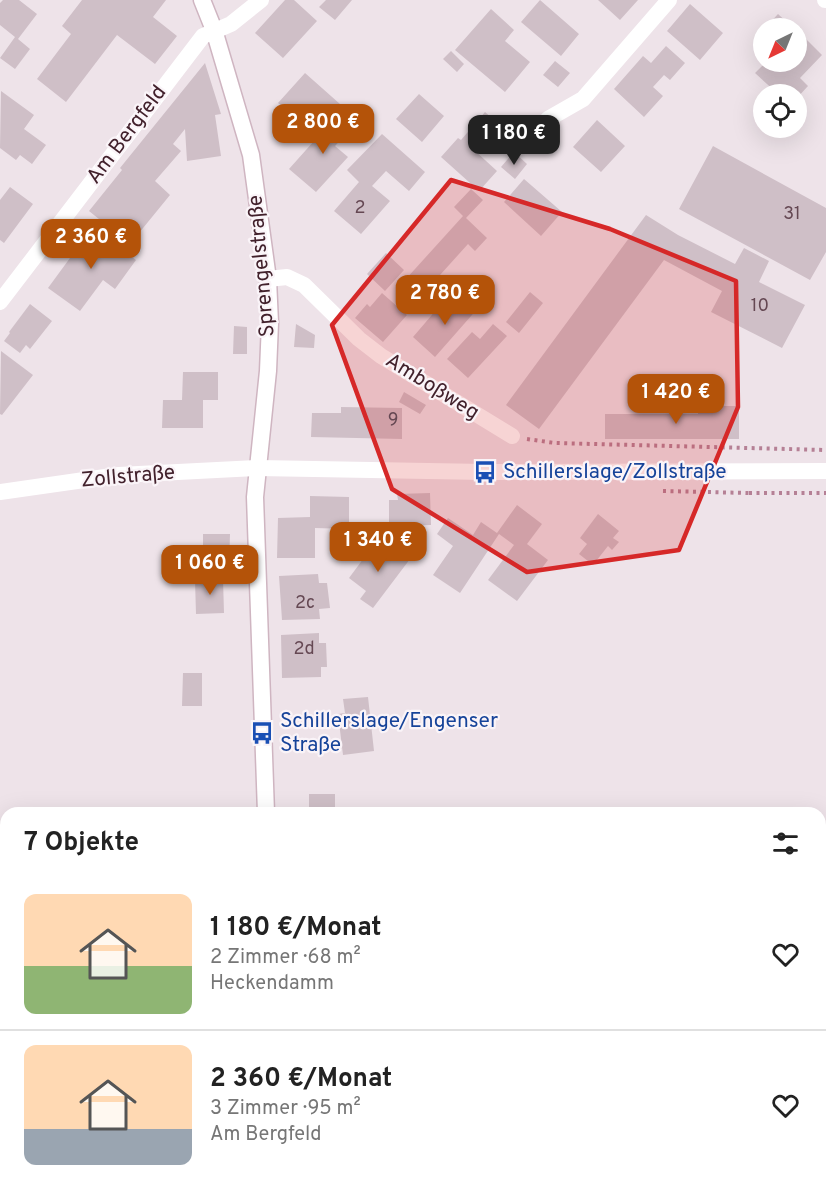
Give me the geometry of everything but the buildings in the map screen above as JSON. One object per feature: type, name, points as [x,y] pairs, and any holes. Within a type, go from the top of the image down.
[{"type":"street","name":"Sprengelstraße","points":[[202,0],[214,30],[251,155],[268,279],[270,323],[268,371],[257,468],[256,520],[266,807]]},
{"type":"street","name":"Am Bergfeld","points":[[0,302],[203,36],[231,24],[261,0]]},
{"type":"street","points":[[548,119],[583,99],[669,0]]},
{"type":"street","name":"Amboßweg","points":[[268,279],[287,277],[304,285],[359,339],[381,356],[512,436]]},
{"type":"street","name":"Zollstraße","points":[[0,492],[119,475],[257,468],[485,472],[826,471]]},
{"type":"path","points":[[512,436],[555,443],[826,450]]},
{"type":"highlighted area","points":[[451,180],[610,229],[736,281],[738,407],[679,550],[527,572],[392,489],[332,325]]},
{"type":"place","name":"Schillerslage/Zollstraße","points":[[485,472]]},
{"type":"place","name":"Schillerslage/Engenser Straße","points":[[262,733]]}]
